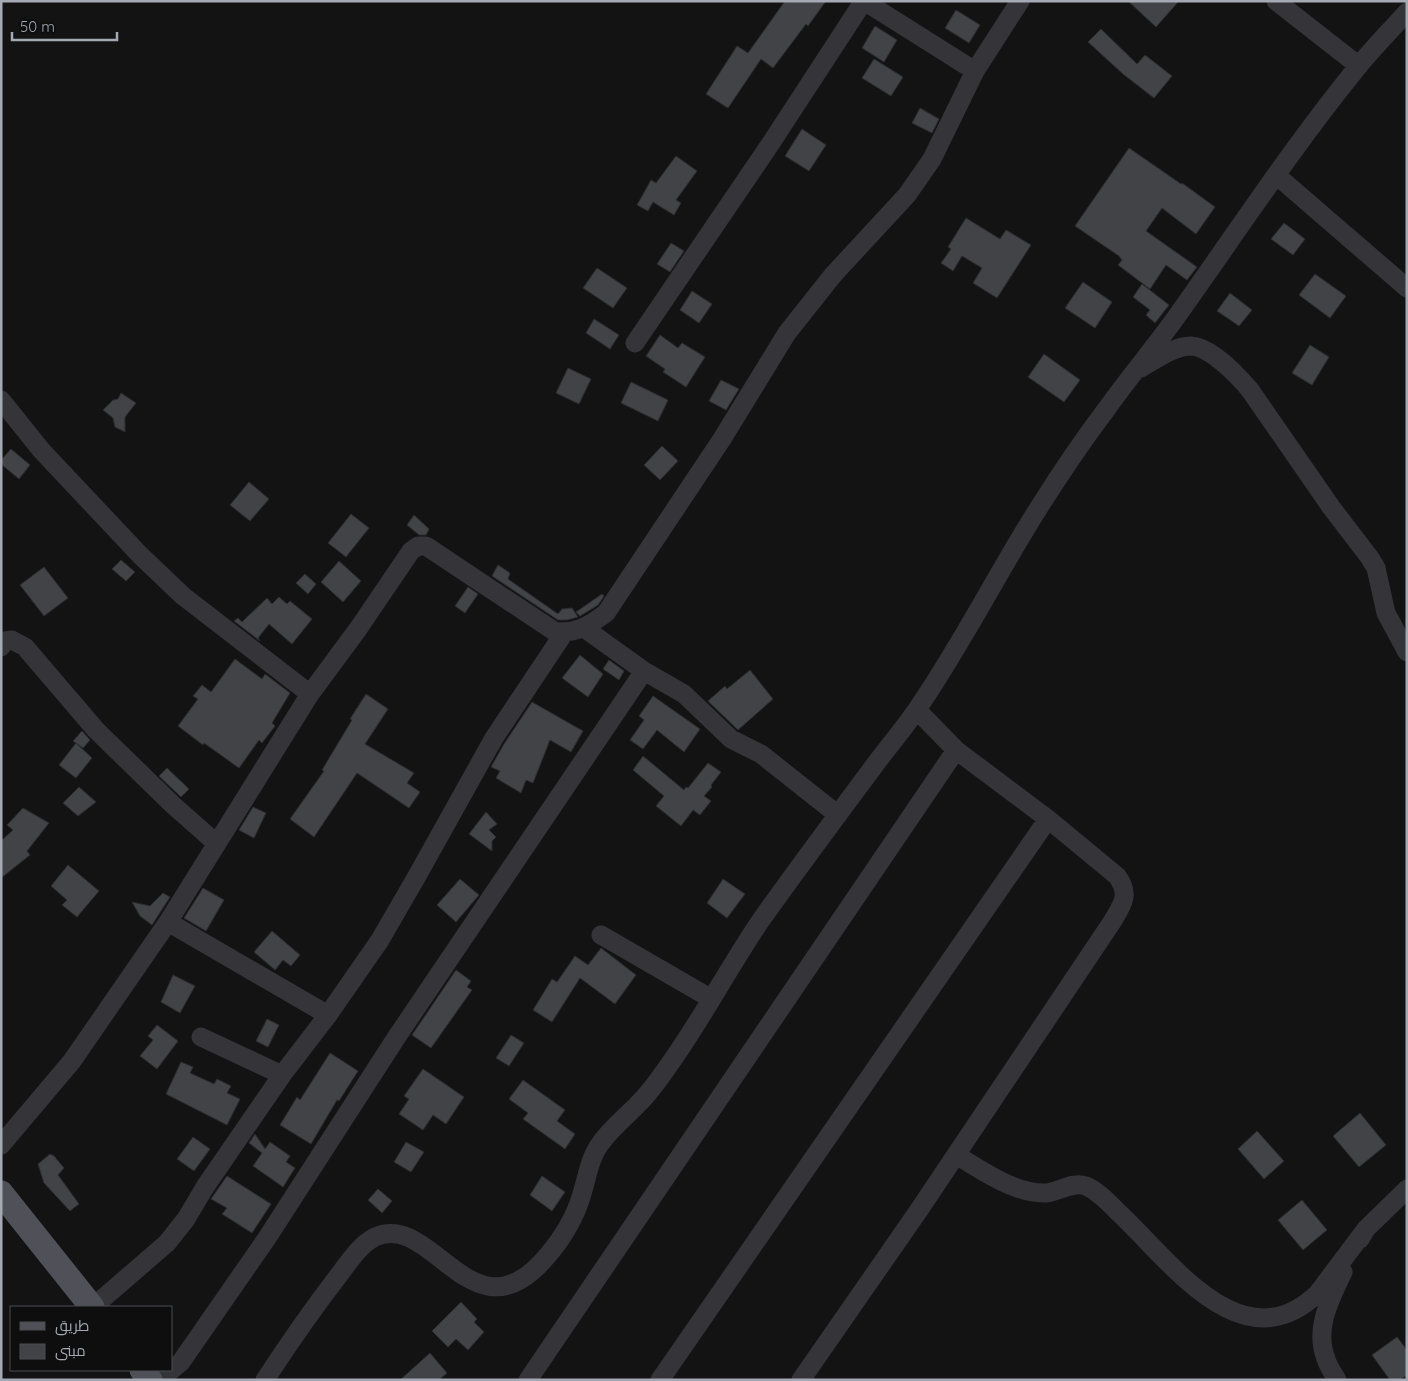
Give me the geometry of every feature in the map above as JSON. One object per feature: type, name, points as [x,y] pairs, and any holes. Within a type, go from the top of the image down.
[{"type":"main road","points":[[1,1193],[92,1306]]},
{"type":"street","points":[[1,1145],[72,1061],[168,922],[310,694],[358,630],[407,556],[418,546],[426,546],[554,631],[564,633],[584,628],[606,613],[722,439],[787,333],[833,276],[907,195],[932,159],[975,71],[1020,1]]},
{"type":"street","points":[[1276,1],[1359,66]]},
{"type":"street","points":[[635,343],[864,2],[975,71]]},
{"type":"street","points":[[265,1380],[327,1291],[372,1238],[385,1234],[404,1236],[427,1247],[460,1274],[486,1285],[499,1288],[512,1285],[527,1277],[556,1246],[579,1204],[592,1158],[600,1144],[611,1130],[651,1090],[673,1060],[758,924],[916,710],[955,652],[1037,510],[1073,455],[1173,321],[1276,175],[1359,66],[1407,12]]},
{"type":"street","points":[[1276,175],[1407,288]]},
{"type":"street","points":[[1135,371],[1179,349],[1191,346],[1223,362],[1236,374],[1250,390],[1331,507],[1370,558],[1376,568],[1386,613],[1407,652]]},
{"type":"street","points":[[1,400],[42,451],[140,555],[183,596],[310,694]]},
{"type":"street","points":[[584,628],[644,671],[684,694],[726,736],[761,754],[838,815]]},
{"type":"street","points":[[94,1306],[167,1243],[186,1220],[205,1187],[282,1075],[328,1015],[380,940],[494,738],[564,633]]},
{"type":"street","points":[[1,646],[5,641],[12,640],[25,647],[96,730],[173,805],[216,843]]},
{"type":"street","points":[[172,1370],[181,1362],[267,1238],[396,1038],[644,671]]},
{"type":"street","points":[[801,1380],[956,1155],[1112,922],[1125,896],[1124,888],[1117,876],[1048,819],[956,750],[916,710]]},
{"type":"street","points":[[528,1380],[956,750]]},
{"type":"street","points":[[660,1380],[1048,819]]},
{"type":"street","points":[[168,922],[328,1015]]},
{"type":"street","points":[[601,935],[710,998]]},
{"type":"street","points":[[201,1037],[282,1075]]},
{"type":"street","points":[[956,1155],[1002,1181],[1028,1190],[1044,1193],[1078,1184],[1096,1191],[1186,1280],[1208,1298],[1221,1306],[1258,1318],[1285,1316],[1309,1302],[1318,1293],[1366,1229],[1407,1189]]},
{"type":"street","points":[[1337,1380],[1326,1359],[1321,1340],[1322,1321],[1353,1250],[1366,1229]]},
{"type":"street","points":[[160,1380],[170,1371]]},
{"type":"building","points":[[785,1],[826,1],[773,68],[761,59],[728,108],[706,94],[737,46],[748,53]]},
{"type":"building","points":[[1128,1],[1179,1],[1156,27]]},
{"type":"building","points":[[956,10],[980,25],[969,43],[945,28]]},
{"type":"building","points":[[875,26],[897,40],[884,62],[862,48]]},
{"type":"building","points":[[1101,29],[1137,64],[1145,55],[1172,76],[1154,98],[1123,74],[1088,42]]},
{"type":"building","points":[[874,59],[903,77],[891,96],[862,78]]},
{"type":"building","points":[[920,108],[939,119],[932,133],[912,123]]},
{"type":"building","points":[[802,129],[826,145],[809,171],[785,156]]},
{"type":"building","points":[[1129,148],[1215,207],[1196,234],[1162,208],[1146,231],[1197,267],[1187,280],[1166,265],[1150,289],[1118,265],[1122,260],[1119,256],[1075,226]]},
{"type":"building","points":[[676,156],[697,171],[676,200],[681,203],[674,215],[653,202],[648,211],[637,205],[651,180],[656,183]]},
{"type":"building","points":[[966,218],[1000,239],[1006,230],[1031,245],[997,298],[973,283],[982,268],[962,256],[953,271],[941,263],[951,249],[948,247]]},
{"type":"building","points":[[1284,223],[1305,239],[1293,255],[1271,239]]},
{"type":"building","points":[[671,243],[684,251],[670,272],[657,264]]},
{"type":"building","points":[[597,268],[627,288],[613,308],[583,288]]},
{"type":"building","points":[[1315,274],[1346,296],[1330,318],[1299,295]]},
{"type":"building","points":[[1083,282],[1112,302],[1095,328],[1065,308]]},
{"type":"building","points":[[1142,284],[1169,305],[1155,323],[1146,315],[1150,310],[1133,297]]},
{"type":"building","points":[[692,291],[712,304],[699,323],[680,310]]},
{"type":"building","points":[[1230,293],[1252,310],[1239,326],[1217,311]]},
{"type":"building","points":[[594,319],[619,335],[610,349],[586,333]]},
{"type":"building","points":[[660,335],[678,348],[682,343],[705,357],[686,387],[663,372],[665,369],[646,356]]},
{"type":"building","points":[[1310,345],[1329,357],[1312,385],[1292,373]]},
{"type":"building","points":[[1044,354],[1080,380],[1064,402],[1028,377]]},
{"type":"building","points":[[568,368],[591,379],[579,404],[556,393]]},
{"type":"building","points":[[721,380],[739,389],[726,410],[709,401]]},
{"type":"building","points":[[631,382],[668,400],[658,421],[621,403]]},
{"type":"building","points":[[121,393],[136,403],[125,417],[125,432],[115,427],[113,418],[103,410],[113,400],[118,399]]},
{"type":"building","points":[[662,446],[678,461],[660,480],[644,465]]},
{"type":"building","points":[[11,449],[30,465],[19,479],[1,464],[1,460]]},
{"type":"building","points":[[249,482],[269,499],[250,521],[230,505]]},
{"type":"building","points":[[351,514],[369,528],[346,557],[328,543]]},
{"type":"building","points":[[414,515],[429,529],[426,535],[419,535],[407,525]]},
{"type":"building","points":[[121,560],[135,572],[126,581],[112,569]]},
{"type":"building","points":[[339,561],[361,581],[343,602],[321,582]]},
{"type":"building","points":[[498,565],[510,573],[508,579],[558,614],[562,609],[572,608],[578,617],[558,620],[492,576]]},
{"type":"building","points":[[44,567],[68,598],[44,616],[20,585]]},
{"type":"building","points":[[305,574],[316,584],[308,594],[296,583]]},
{"type":"building","points":[[468,587],[478,594],[465,613],[455,606]]},
{"type":"building","points":[[602,594],[604,596],[598,605],[580,616],[576,612]]},
{"type":"building","points":[[279,597],[287,604],[290,601],[312,619],[292,644],[269,624],[258,638],[260,641],[234,621],[238,618],[242,622],[267,598],[272,604]]},
{"type":"building","points":[[580,655],[603,674],[588,697],[562,678]]},
{"type":"building","points":[[235,659],[262,679],[265,674],[290,693],[272,723],[275,726],[262,743],[259,740],[239,768],[178,726],[198,699],[193,696],[202,685],[211,692]]},
{"type":"building","points":[[609,660],[624,671],[619,680],[603,669]]},
{"type":"building","points":[[750,670],[773,699],[738,730],[708,701],[725,686],[727,689]]},
{"type":"building","points":[[366,694],[388,709],[365,744],[414,773],[407,783],[420,792],[409,808],[357,773],[314,837],[290,819],[324,771],[322,770]]},
{"type":"building","points":[[653,696],[700,729],[684,752],[657,730],[643,749],[630,740],[644,720],[639,716]]},
{"type":"building","points":[[532,702],[583,731],[571,752],[550,740],[533,783],[526,780],[521,793],[496,778],[500,771],[491,767]]},
{"type":"building","points":[[82,731],[90,740],[83,748],[73,741]]},
{"type":"building","points":[[76,743],[92,758],[76,778],[59,765]]},
{"type":"building","points":[[643,756],[684,790],[686,787],[688,788],[708,763],[721,772],[704,796],[711,801],[700,815],[693,810],[681,826],[656,806],[664,796],[633,770]]},
{"type":"building","points":[[167,768],[189,789],[181,797],[159,776]]},
{"type":"building","points":[[79,787],[96,802],[78,816],[63,803]]},
{"type":"building","points":[[253,807],[266,813],[254,838],[239,830]]},
{"type":"building","points":[[23,808],[49,823],[27,851],[30,855],[1,878],[1,841],[13,830],[7,825]]},
{"type":"building","points":[[486,812],[497,824],[489,830],[496,837],[492,841],[492,851],[469,834]]},
{"type":"building","points":[[68,865],[99,891],[77,917],[62,905],[67,900],[51,886]]},
{"type":"building","points":[[460,879],[479,895],[456,922],[437,905]]},
{"type":"building","points":[[723,879],[745,894],[727,918],[707,903]]},
{"type":"building","points":[[203,888],[224,900],[206,931],[184,918]]},
{"type":"building","points":[[163,893],[170,897],[152,925],[140,916],[132,902],[150,906]]},
{"type":"building","points":[[272,931],[300,955],[291,966],[283,960],[275,970],[254,952]]},
{"type":"building","points":[[601,948],[636,975],[615,1004],[580,978],[552,1022],[533,1010],[552,979],[557,982],[575,956],[588,965]]},
{"type":"building","points":[[456,970],[471,981],[467,987],[472,990],[431,1048],[412,1035]]},
{"type":"building","points":[[173,975],[195,986],[180,1013],[161,1002]]},
{"type":"building","points":[[267,1019],[279,1025],[268,1047],[256,1041]]},
{"type":"building","points":[[157,1025],[178,1041],[157,1069],[140,1056],[153,1040],[148,1036]]},
{"type":"building","points":[[511,1035],[524,1043],[509,1066],[496,1058]]},
{"type":"building","points":[[330,1053],[358,1071],[339,1101],[337,1100],[311,1144],[280,1125],[297,1097],[300,1100]]},
{"type":"building","points":[[181,1062],[193,1067],[190,1073],[214,1084],[217,1079],[231,1086],[227,1093],[240,1099],[227,1125],[166,1094]]},
{"type":"building","points":[[423,1069],[464,1097],[446,1124],[433,1115],[423,1130],[399,1114],[409,1099],[404,1096]]},
{"type":"building","points":[[523,1080],[565,1110],[557,1121],[575,1134],[565,1149],[523,1119],[528,1113],[509,1099]]},
{"type":"building","points":[[1360,1113],[1386,1145],[1359,1167],[1333,1136]]},
{"type":"building","points":[[1257,1131],[1284,1161],[1264,1179],[1238,1149]]},
{"type":"building","points":[[255,1134],[265,1149],[270,1142],[290,1156],[286,1162],[295,1168],[283,1187],[253,1166],[262,1153],[249,1143]]},
{"type":"building","points":[[193,1137],[210,1149],[194,1171],[177,1159]]},
{"type":"building","points":[[406,1142],[424,1152],[411,1172],[394,1162]]},
{"type":"building","points":[[50,1154],[64,1168],[58,1175],[79,1204],[70,1211],[44,1183],[38,1164]]},
{"type":"building","points":[[227,1176],[271,1204],[252,1233],[222,1214],[227,1208],[211,1199]]},
{"type":"building","points":[[542,1176],[565,1192],[552,1211],[530,1195]]},
{"type":"building","points":[[378,1189],[392,1201],[382,1213],[368,1200]]},
{"type":"building","points":[[1302,1200],[1327,1230],[1303,1250],[1278,1220]]},
{"type":"building","points":[[461,1302],[477,1319],[474,1322],[484,1332],[468,1350],[456,1339],[448,1347],[432,1331]]},
{"type":"building","points":[[1397,1337],[1407,1350],[1407,1375],[1400,1380],[1390,1380],[1372,1355]]},
{"type":"building","points":[[430,1353],[447,1373],[439,1380],[400,1380]]}]
